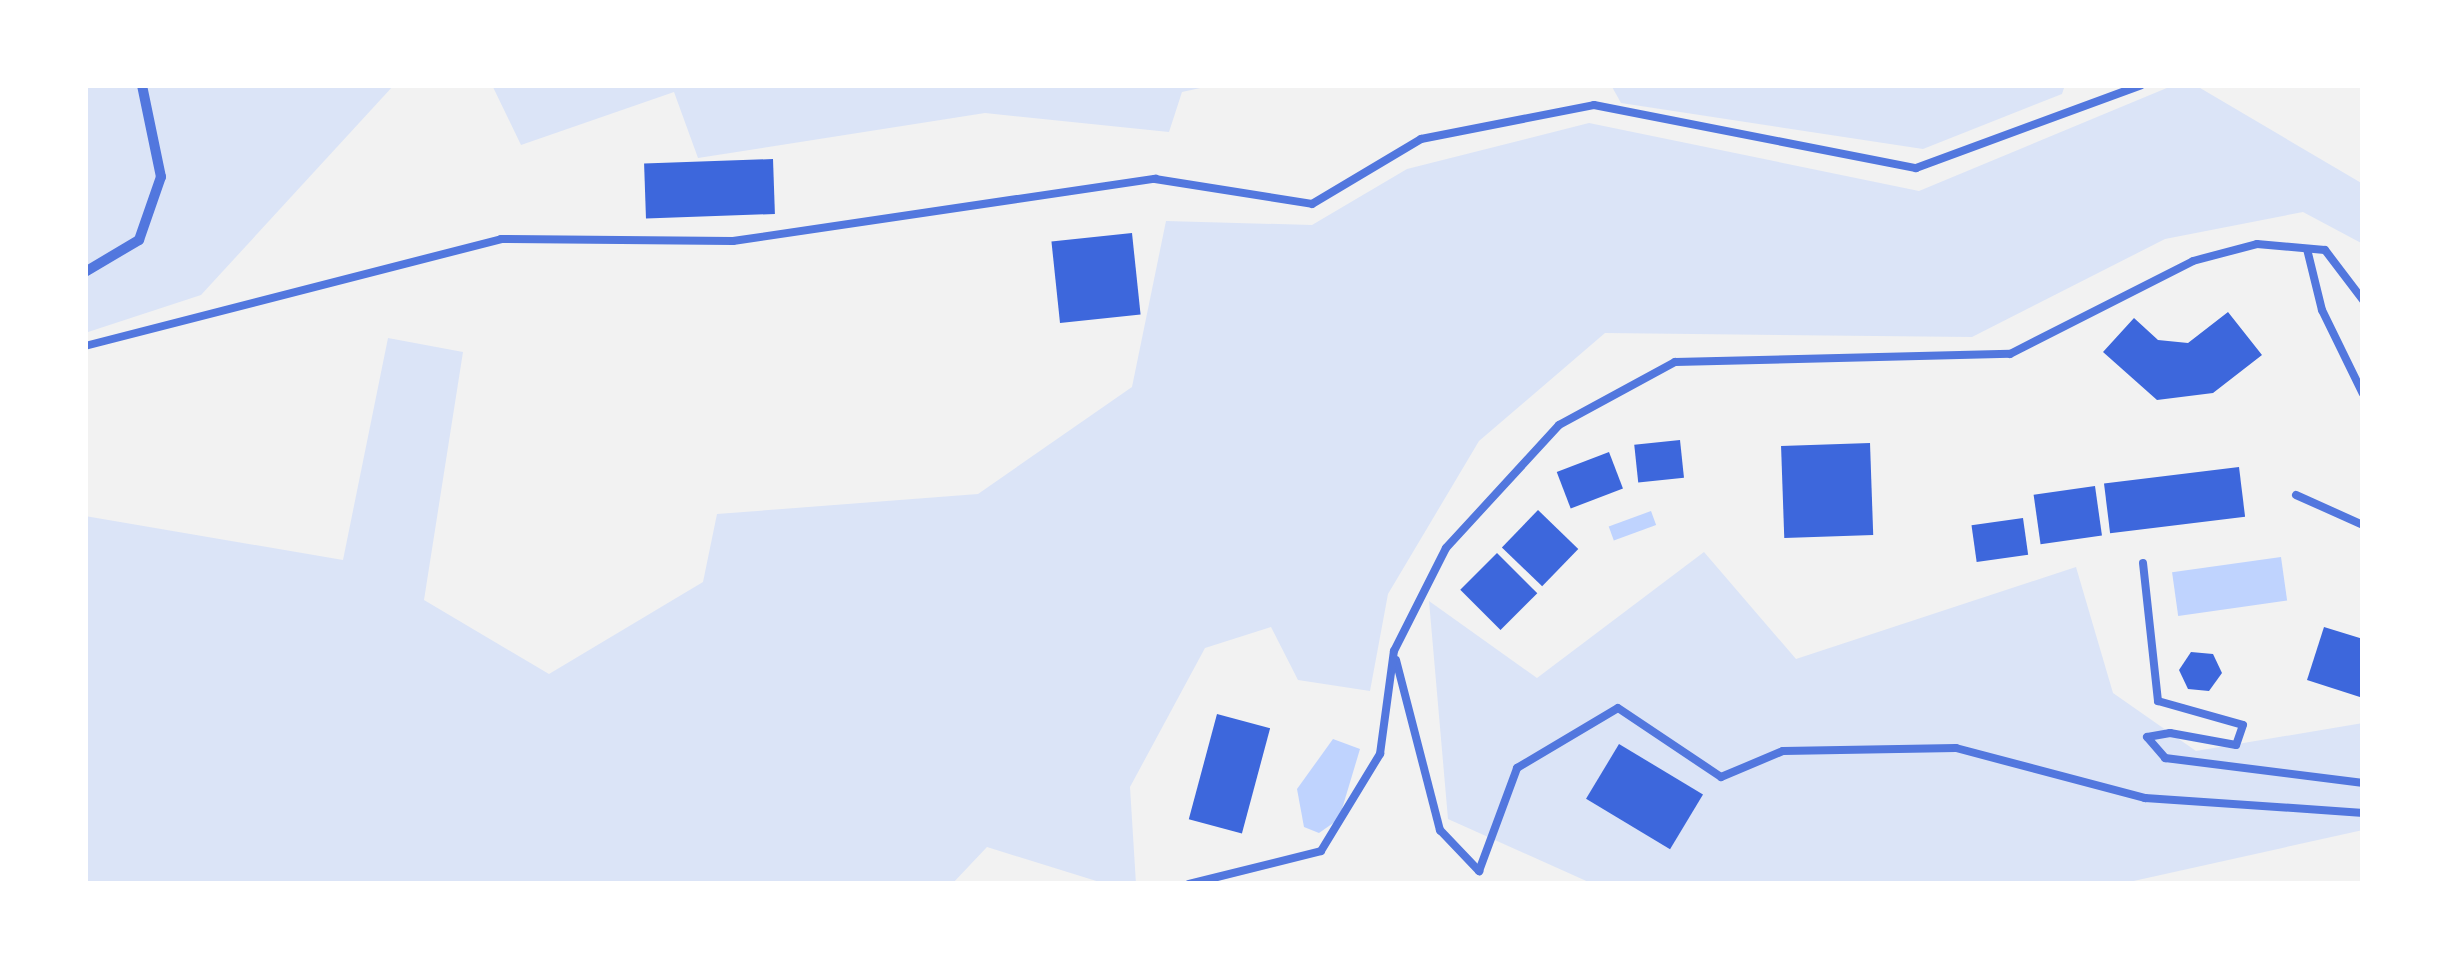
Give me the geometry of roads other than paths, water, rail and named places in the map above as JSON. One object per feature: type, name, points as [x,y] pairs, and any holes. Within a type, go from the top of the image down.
[{"type":"street","points":[[85,272],[139,240],[161,178],[142,85]]},
{"type":"lane","points":[[85,346],[501,240],[733,242],[1156,179],[1312,204],[1421,140],[1594,105],[1916,168],[2140,85]]},
{"type":"lane","points":[[1190,884],[1321,851],[1380,754],[1394,651],[1446,548],[1559,425],[1676,362],[2010,354],[2193,261],[2257,244],[2326,250],[2363,300]]},
{"type":"lane","points":[[2307,249],[2322,310],[2363,394]]},
{"type":"lane","points":[[2296,496],[2363,525]]},
{"type":"lane","points":[[2143,563],[2158,701],[2243,725],[2236,745],[2170,733],[2147,738],[2165,758],[2363,783]]},
{"type":"lane","points":[[1394,651],[1440,830],[1479,871],[1516,768],[1618,708],[1721,777],[1783,751],[1956,748],[2145,798],[2363,813]]},
{"type":"water","points":[[1651,511],[1656,525],[1614,540],[1609,526]]},
{"type":"water","points":[[2281,557],[2287,601],[2178,616],[2172,572]]},
{"type":"water","points":[[1333,739],[1360,749],[1339,819],[1319,833],[1304,827],[1297,789]]}]
